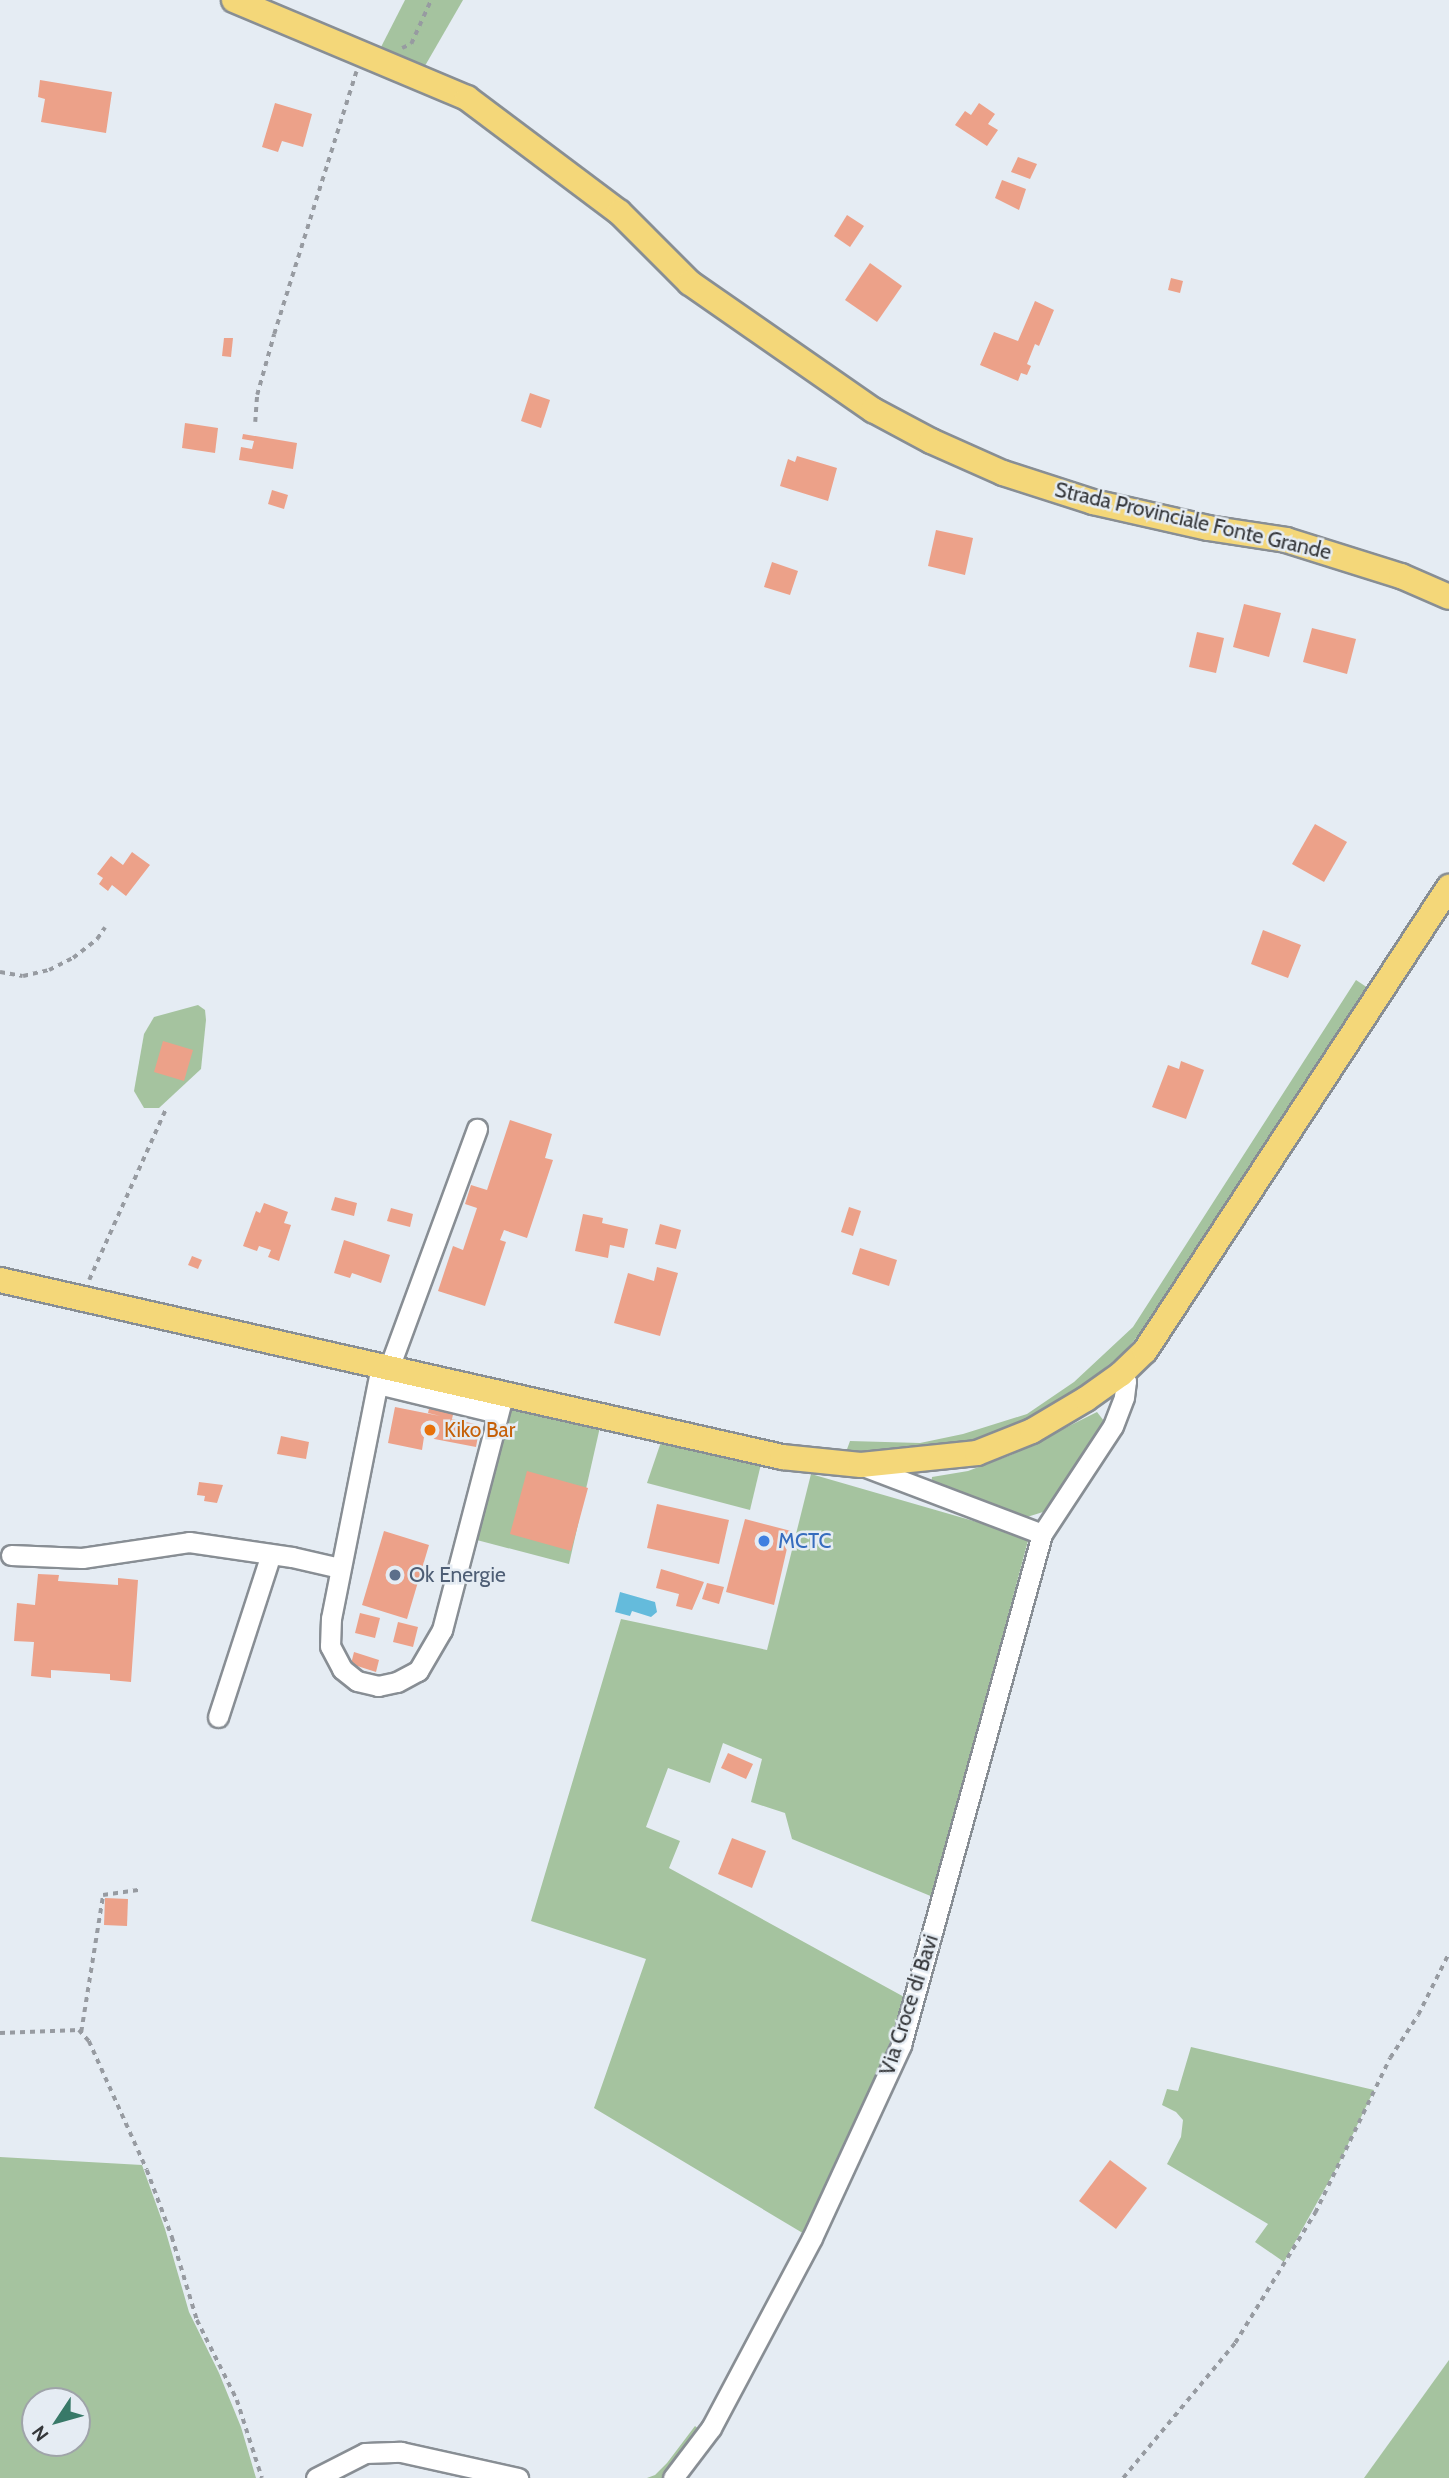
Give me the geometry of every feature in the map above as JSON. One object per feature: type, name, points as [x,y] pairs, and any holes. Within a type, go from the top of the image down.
[{"type":"main road","name":"Strada Provinciale Fonte Grande","points":[[234,0],[467,98],[619,212],[690,283],[873,410],[931,441],[1003,473],[1093,502],[1208,528],[1286,540],[1402,576],[1449,597]]},
{"type":"main road","points":[[0,1279],[501,1404],[782,1457],[861,1465],[977,1453],[1032,1431],[1121,1374],[1145,1351],[1449,887]]},
{"type":"lane","points":[[477,1129],[383,1373],[340,1568],[331,1618],[330,1646],[342,1669],[358,1681],[378,1686],[397,1682],[418,1671],[442,1630],[501,1404]]},
{"type":"lane","name":"Via Croce di Bavi","points":[[673,2478],[711,2428],[795,2270],[901,2045],[1042,1534],[1113,1426],[1124,1397],[1126,1381],[1121,1374]]},
{"type":"lane","points":[[861,1465],[1042,1534]]},
{"type":"lane","points":[[11,1555],[82,1558],[189,1542],[340,1568]]},
{"type":"lane","points":[[218,1717],[271,1554]]},
{"type":"lane","points":[[316,2478],[365,2453],[401,2452],[518,2478]]},
{"type":"path","points":[[395,51],[411,44],[431,0]]},
{"type":"path","points":[[255,422],[257,396],[274,334],[362,54]]},
{"type":"path","points":[[0,972],[23,976],[48,970],[73,958],[97,939],[105,927]]},
{"type":"path","points":[[85,1299],[87,1284],[166,1109]]},
{"type":"path","points":[[81,2032],[103,1895],[140,1890]]},
{"type":"path","points":[[1123,2478],[1235,2343],[1250,2319],[1315,2213],[1390,2059],[1418,2015],[1449,1952]]},
{"type":"path","points":[[0,2033],[58,2029],[81,2032],[89,2041],[147,2170],[172,2236],[197,2320],[237,2400],[262,2478]]},
{"type":"green space","points":[[405,0],[463,0],[422,71],[379,51]]},
{"type":"green space","points":[[1356,980],[1368,988],[1155,1317],[1122,1354],[1064,1401],[1013,1426],[965,1444],[907,1453],[846,1452],[850,1441],[920,1443],[963,1434],[1027,1414],[1074,1382],[1133,1327]]},
{"type":"green space","points":[[198,1005],[205,1010],[206,1020],[201,1069],[159,1108],[144,1108],[134,1091],[144,1034],[154,1017]]},
{"type":"green space","points":[[509,1406],[600,1427],[569,1564],[473,1539]]},
{"type":"green space","points":[[1097,1412],[1104,1421],[1100,1433],[1043,1512],[1027,1517],[1007,1514],[931,1486],[932,1477],[968,1471],[1011,1455]]},
{"type":"green space","points":[[661,1442],[761,1464],[750,1510],[647,1483]]},
{"type":"green space","points":[[811,1474],[1029,1537],[933,1897],[792,1839],[785,1813],[751,1802],[762,1759],[723,1743],[710,1783],[668,1768],[646,1827],[680,1841],[669,1868],[906,1998],[865,2110],[806,2235],[594,2108],[646,1959],[531,1921],[621,1619],[767,1650]]},
{"type":"green space","points":[[1191,2047],[1374,2090],[1339,2163],[1284,2262],[1255,2242],[1268,2224],[1167,2164],[1181,2137],[1183,2120],[1176,2112],[1162,2105],[1167,2089],[1178,2091]]},
{"type":"green space","points":[[0,2157],[142,2165],[165,2229],[189,2312],[219,2373],[241,2427],[256,2478],[0,2478]]},
{"type":"green space","points":[[1449,2360],[1449,2478],[1364,2478]]},
{"type":"green space","points":[[695,2426],[700,2430],[664,2478],[647,2478],[655,2475],[667,2463]]},
{"type":"water","points":[[620,1592],[655,1602],[657,1612],[651,1617],[632,1611],[630,1616],[615,1612]]},
{"type":"building","points":[[40,80],[112,92],[106,133],[41,122],[45,99],[38,97]]},
{"type":"building","points":[[275,103],[312,114],[303,147],[282,141],[278,152],[262,147]]},
{"type":"building","points":[[979,103],[995,114],[988,124],[998,130],[987,146],[955,125],[965,111],[971,115]]},
{"type":"building","points":[[1018,157],[1037,164],[1030,179],[1011,172]]},
{"type":"building","points":[[1002,180],[1026,189],[1019,210],[995,198]]},
{"type":"building","points":[[847,215],[864,226],[850,247],[834,236]]},
{"type":"building","points":[[870,263],[902,286],[877,322],[845,300]]},
{"type":"building","points":[[1171,278],[1183,281],[1180,293],[1168,290]]},
{"type":"building","points":[[1035,301],[1054,310],[1039,346],[1035,344],[1027,364],[1031,366],[1027,375],[1021,373],[1018,381],[980,365],[994,332],[1018,341]]},
{"type":"building","points":[[224,338],[233,338],[231,357],[222,356]]},
{"type":"building","points":[[530,393],[550,400],[541,428],[521,421]]},
{"type":"building","points":[[185,423],[218,428],[215,453],[182,448]]},
{"type":"building","points":[[243,434],[297,443],[293,469],[239,460],[241,447],[252,449],[254,441],[242,439]]},
{"type":"building","points":[[797,456],[837,468],[828,501],[780,486],[788,459],[795,462]]},
{"type":"building","points":[[272,490],[288,495],[284,509],[268,504]]},
{"type":"building","points":[[936,530],[973,538],[965,575],[928,566]]},
{"type":"building","points":[[772,562],[798,571],[790,595],[764,587]]},
{"type":"building","points":[[1244,604],[1281,613],[1269,657],[1233,647]]},
{"type":"building","points":[[1312,628],[1356,639],[1347,674],[1303,662]]},
{"type":"building","points":[[1197,632],[1224,638],[1216,673],[1189,667]]},
{"type":"building","points":[[1315,824],[1347,842],[1324,882],[1292,864]]},
{"type":"building","points":[[132,852],[150,865],[126,896],[112,885],[108,891],[99,884],[103,878],[97,874],[111,856],[123,865]]},
{"type":"building","points":[[1263,930],[1301,945],[1288,978],[1251,964]]},
{"type":"building","points":[[163,1041],[193,1050],[184,1081],[154,1072]]},
{"type":"building","points":[[1181,1061],[1204,1070],[1186,1119],[1152,1107],[1168,1065],[1179,1069]]},
{"type":"building","points":[[510,1120],[552,1134],[545,1158],[553,1160],[527,1238],[504,1230],[500,1240],[506,1242],[485,1306],[438,1291],[453,1246],[463,1250],[477,1208],[465,1204],[471,1185],[487,1190]]},
{"type":"building","points":[[335,1197],[357,1203],[354,1216],[331,1210]]},
{"type":"building","points":[[264,1203],[288,1212],[284,1223],[291,1225],[279,1261],[268,1257],[271,1250],[259,1246],[257,1251],[243,1246],[256,1211],[260,1213]]},
{"type":"building","points":[[849,1207],[861,1211],[853,1236],[841,1232]]},
{"type":"building","points":[[391,1208],[413,1214],[410,1227],[387,1221]]},
{"type":"building","points":[[583,1214],[603,1218],[602,1223],[628,1229],[624,1248],[610,1245],[608,1258],[575,1251]]},
{"type":"building","points":[[660,1224],[681,1230],[676,1249],[655,1244]]},
{"type":"building","points":[[344,1240],[390,1255],[381,1283],[352,1273],[350,1278],[334,1273]]},
{"type":"building","points":[[860,1248],[897,1260],[889,1286],[852,1274]]},
{"type":"building","points":[[192,1256],[202,1260],[198,1269],[188,1265]]},
{"type":"building","points":[[657,1267],[678,1273],[660,1336],[614,1323],[628,1273],[654,1281]]},
{"type":"building","points":[[431,1400],[455,1406],[452,1419],[480,1425],[476,1447],[424,1437],[422,1450],[388,1443],[395,1407],[440,1416],[428,1413]]},
{"type":"building","points":[[281,1436],[309,1442],[306,1459],[277,1454]]},
{"type":"building","points":[[527,1471],[588,1488],[571,1551],[510,1534]]},
{"type":"building","points":[[199,1482],[223,1485],[217,1503],[204,1501],[205,1496],[197,1495]]},
{"type":"building","points":[[657,1504],[729,1520],[719,1564],[647,1548]]},
{"type":"building","points":[[745,1519],[791,1531],[774,1605],[726,1592]]},
{"type":"building","points":[[384,1531],[429,1545],[407,1619],[362,1605]]},
{"type":"building","points":[[661,1569],[704,1582],[692,1610],[676,1606],[679,1594],[656,1588]]},
{"type":"building","points":[[38,1574],[59,1575],[58,1581],[118,1585],[118,1578],[138,1580],[131,1682],[110,1680],[110,1674],[51,1670],[51,1678],[31,1676],[34,1642],[14,1641],[17,1603],[35,1605]]},
{"type":"building","points":[[707,1583],[724,1587],[719,1604],[702,1599]]},
{"type":"building","points":[[360,1613],[380,1618],[375,1638],[355,1633]]},
{"type":"building","points":[[398,1622],[418,1627],[413,1647],[393,1642]]},
{"type":"building","points":[[354,1652],[379,1660],[376,1672],[351,1664]]},
{"type":"building","points":[[728,1753],[753,1764],[746,1779],[721,1768]]},
{"type":"building","points":[[732,1838],[766,1851],[752,1888],[718,1874]]},
{"type":"building","points":[[105,1898],[128,1899],[127,1926],[104,1925]]},
{"type":"building","points":[[1110,2160],[1147,2188],[1116,2229],[1079,2201]]},
{"type":"place","name":"Kiko Bar","points":[[430,1430]]},
{"type":"place","name":"MCTC","points":[[764,1541]]},
{"type":"place","name":"Ok Energie","points":[[395,1575]]}]
